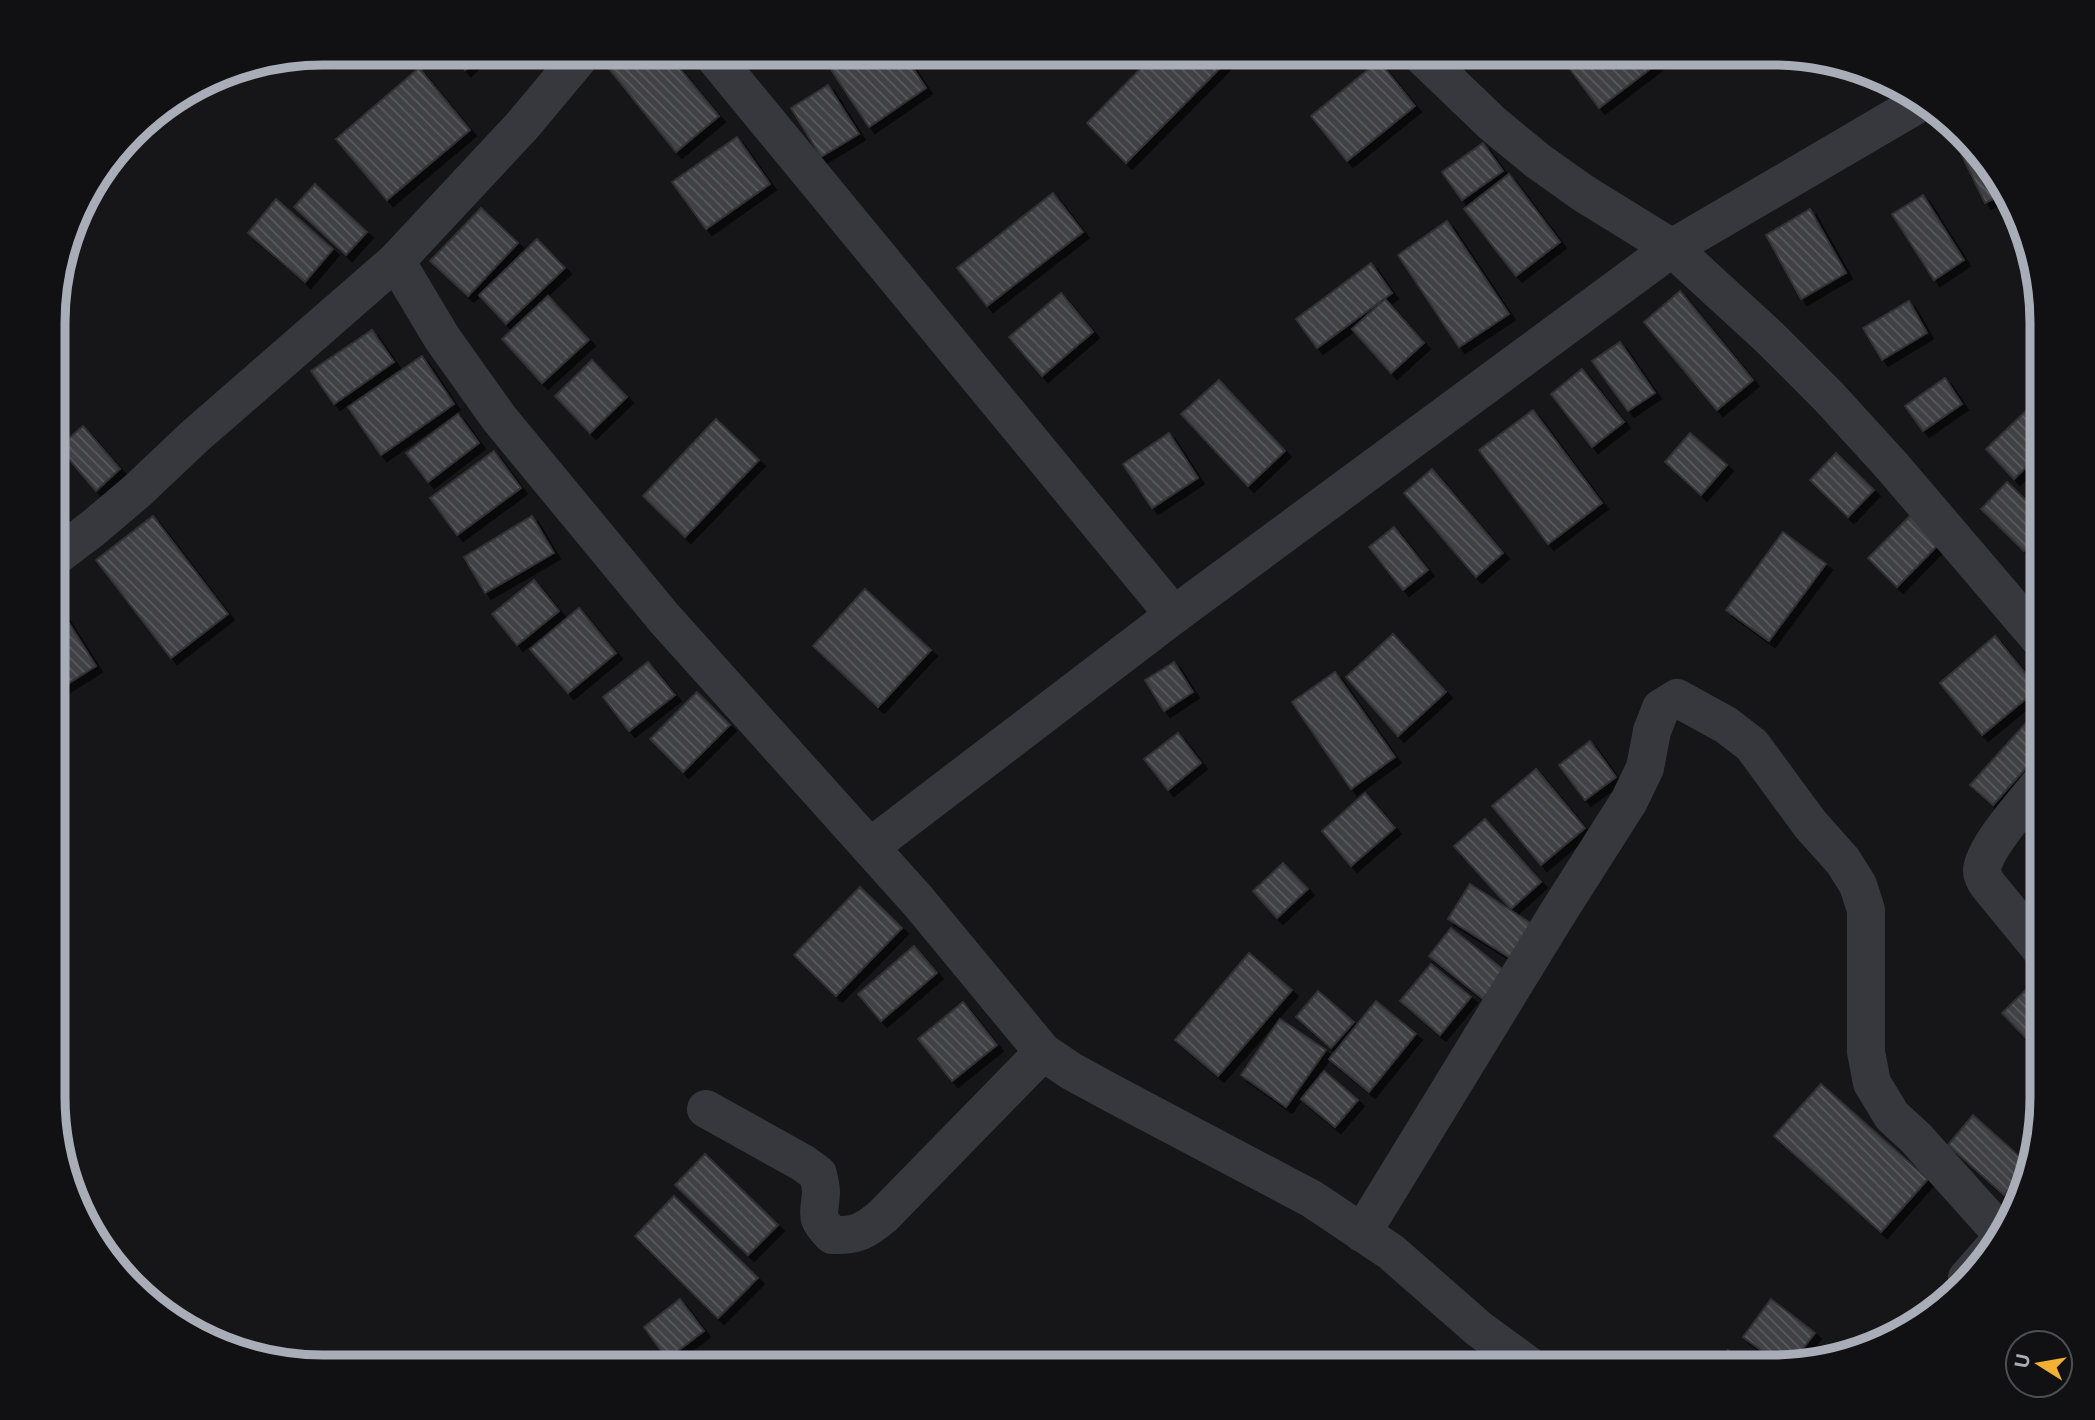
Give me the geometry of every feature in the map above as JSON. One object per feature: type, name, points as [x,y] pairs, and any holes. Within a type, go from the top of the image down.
[{"type":"street","points":[[65,549],[137,491],[194,437],[396,261],[513,137],[573,65]]},
{"type":"street","points":[[721,65],[1174,615]]},
{"type":"street","points":[[1432,65],[1493,124],[1538,161],[1583,193],[1672,248],[1769,337],[1892,466],[2030,628]]},
{"type":"street","points":[[870,847],[1174,615],[1672,248],[1914,107]]},
{"type":"street","points":[[396,261],[442,338],[499,418],[664,618],[918,901],[1043,1052],[1071,1071],[1312,1199],[1391,1252],[1479,1329],[1515,1355]]},
{"type":"street","points":[[1362,1233],[1629,801],[1645,768],[1652,731],[1661,708],[1677,698],[1726,725],[1752,746],[1810,824],[1843,861],[1858,885],[1866,910],[1866,1052],[1872,1083],[1892,1116],[1916,1138],[1996,1227]]},
{"type":"street","points":[[2030,797],[1988,851],[1982,869],[1987,886],[2030,937]]},
{"type":"street","points":[[706,1108],[818,1174],[821,1190],[818,1210],[820,1223],[832,1235],[850,1236],[867,1229],[883,1216],[1043,1052]]},
{"type":"building","points":[[606,65],[677,65],[719,116],[676,152]]},
{"type":"building","points":[[834,65],[911,65],[926,88],[869,127],[830,68]]},
{"type":"building","points":[[1144,65],[1223,65],[1126,163],[1087,123]]},
{"type":"building","points":[[1374,65],[1382,65],[1415,106],[1347,161],[1311,116]]},
{"type":"building","points":[[1567,65],[1655,65],[1599,108]]},
{"type":"building","points":[[419,68],[470,130],[387,200],[336,139]]},
{"type":"building","points":[[828,85],[859,134],[821,157],[791,108]]},
{"type":"building","points":[[737,137],[770,184],[706,229],[672,182]]},
{"type":"building","points":[[1954,139],[1987,179],[1998,197],[1985,203]]},
{"type":"building","points":[[1483,143],[1503,171],[1462,200],[1442,172]]},
{"type":"building","points":[[1509,174],[1560,242],[1516,276],[1464,209]]},
{"type":"building","points":[[315,184],[367,232],[346,255],[294,207]]},
{"type":"building","points":[[1053,193],[1083,232],[987,306],[957,268]]},
{"type":"building","points":[[1923,195],[1964,260],[1934,280],[1892,214]]},
{"type":"building","points":[[276,199],[333,249],[305,282],[248,233]]},
{"type":"building","points":[[481,208],[518,243],[468,296],[430,261]]},
{"type":"building","points":[[1810,209],[1846,273],[1801,299],[1766,235]]},
{"type":"building","points":[[1447,221],[1509,314],[1459,347],[1398,255]]},
{"type":"building","points":[[537,239],[565,268],[506,324],[479,295]]},
{"type":"building","points":[[1371,263],[1392,293],[1317,348],[1296,319]]},
{"type":"building","points":[[1680,291],[1753,380],[1717,410],[1644,322]]},
{"type":"building","points":[[1061,293],[1093,332],[1042,376],[1009,337]]},
{"type":"building","points":[[548,296],[589,340],[542,383],[502,339]]},
{"type":"building","points":[[1385,299],[1424,343],[1391,373],[1352,329]]},
{"type":"building","points":[[1909,301],[1927,333],[1882,360],[1863,328]]},
{"type":"building","points":[[372,330],[394,362],[334,404],[311,371]]},
{"type":"building","points":[[1620,342],[1655,393],[1628,411],[1592,361]]},
{"type":"building","points":[[422,356],[454,404],[381,455],[348,407]]},
{"type":"building","points":[[592,360],[627,397],[590,433],[555,396]]},
{"type":"building","points":[[1582,369],[1624,422],[1592,447],[1551,394]]},
{"type":"building","points":[[1945,378],[1962,404],[1923,431],[1905,406]]},
{"type":"building","points":[[1219,380],[1285,451],[1248,486],[1181,414]]},
{"type":"building","points":[[1533,410],[1602,503],[1548,544],[1479,450]]},
{"type":"building","points":[[2026,411],[2030,415],[2030,464],[2014,479],[1986,449]]},
{"type":"building","points":[[458,414],[479,443],[428,482],[406,453]]},
{"type":"building","points":[[716,419],[759,460],[685,537],[643,496]]},
{"type":"building","points":[[83,426],[120,469],[96,491],[65,454],[65,442]]},
{"type":"building","points":[[1169,433],[1198,478],[1152,508],[1123,464]]},
{"type":"building","points":[[1690,433],[1727,465],[1701,495],[1665,462]]},
{"type":"building","points":[[494,451],[521,488],[457,535],[430,498]]},
{"type":"building","points":[[1836,453],[1874,490],[1848,517],[1810,480]]},
{"type":"building","points":[[1432,469],[1503,553],[1476,577],[1404,493]]},
{"type":"building","points":[[2007,482],[2030,504],[2030,545],[2024,551],[1981,509]]},
{"type":"building","points":[[1912,514],[1940,543],[1897,587],[1868,558]]},
{"type":"building","points":[[153,516],[228,614],[171,658],[96,560]]},
{"type":"building","points":[[532,516],[554,553],[485,593],[464,557]]},
{"type":"building","points":[[1394,527],[1428,570],[1403,590],[1369,547]]},
{"type":"building","points":[[1783,532],[1826,564],[1769,641],[1726,610]]},
{"type":"building","points":[[534,580],[559,611],[517,645],[492,614]]},
{"type":"building","points":[[865,589],[931,650],[878,707],[813,646]]},
{"type":"building","points":[[579,608],[616,653],[568,693],[530,649]]},
{"type":"building","points":[[65,617],[96,666],[65,686]]},
{"type":"building","points":[[1393,634],[1446,692],[1398,736],[1346,677]]},
{"type":"building","points":[[1995,636],[2030,679],[2030,696],[1982,735],[1940,683]]},
{"type":"building","points":[[648,662],[675,695],[629,731],[603,697]]},
{"type":"building","points":[[1174,662],[1193,692],[1164,711],[1145,680]]},
{"type":"building","points":[[1335,672],[1395,757],[1351,789],[1292,702]]},
{"type":"building","points":[[697,692],[730,725],[683,772],[650,739]]},
{"type":"building","points":[[2030,719],[2030,763],[1993,805],[1970,785]]},
{"type":"building","points":[[1178,733],[1201,763],[1168,790],[1144,759]]},
{"type":"building","points":[[1590,741],[1616,777],[1585,800],[1559,765]]},
{"type":"building","points":[[1536,769],[1585,828],[1541,865],[1492,806]]},
{"type":"building","points":[[1365,793],[1395,828],[1351,866],[1322,831]]},
{"type":"building","points":[[1485,819],[1541,882],[1511,909],[1454,846]]},
{"type":"building","points":[[1283,863],[1308,889],[1277,918],[1253,891]]},
{"type":"building","points":[[1470,884],[1532,924],[1510,958],[1448,919]]},
{"type":"building","points":[[860,887],[902,928],[836,996],[794,955]]},
{"type":"building","points":[[1451,928],[1505,971],[1483,999],[1429,956]]},
{"type":"building","points":[[914,946],[937,973],[881,1021],[858,994]]},
{"type":"building","points":[[1249,953],[1292,990],[1218,1076],[1175,1040]]},
{"type":"building","points":[[1431,964],[1471,997],[1440,1035],[1400,1001]]},
{"type":"building","points":[[2030,986],[2030,1042],[2002,1013]]},
{"type":"building","points":[[1318,991],[1354,1022],[1331,1048],[1296,1017]]},
{"type":"building","points":[[1376,1001],[1416,1034],[1369,1092],[1329,1059]]},
{"type":"building","points":[[963,1002],[997,1045],[952,1081],[918,1039]]},
{"type":"building","points":[[1280,1019],[1326,1050],[1286,1107],[1241,1075]]},
{"type":"building","points":[[1324,1071],[1358,1100],[1335,1127],[1301,1099]]},
{"type":"building","points":[[1821,1084],[1928,1179],[1881,1232],[1774,1136]]},
{"type":"building","points":[[1973,1115],[2022,1159],[2017,1181],[2004,1195],[1948,1145]]},
{"type":"building","points":[[705,1154],[778,1225],[748,1255],[675,1185]]},
{"type":"building","points":[[674,1196],[758,1278],[718,1318],[635,1236]]},
{"type":"building","points":[[680,1299],[704,1331],[672,1355],[664,1355],[644,1327]]},
{"type":"building","points":[[1771,1299],[1815,1333],[1799,1354],[1789,1355],[1767,1355],[1743,1337]]}]
